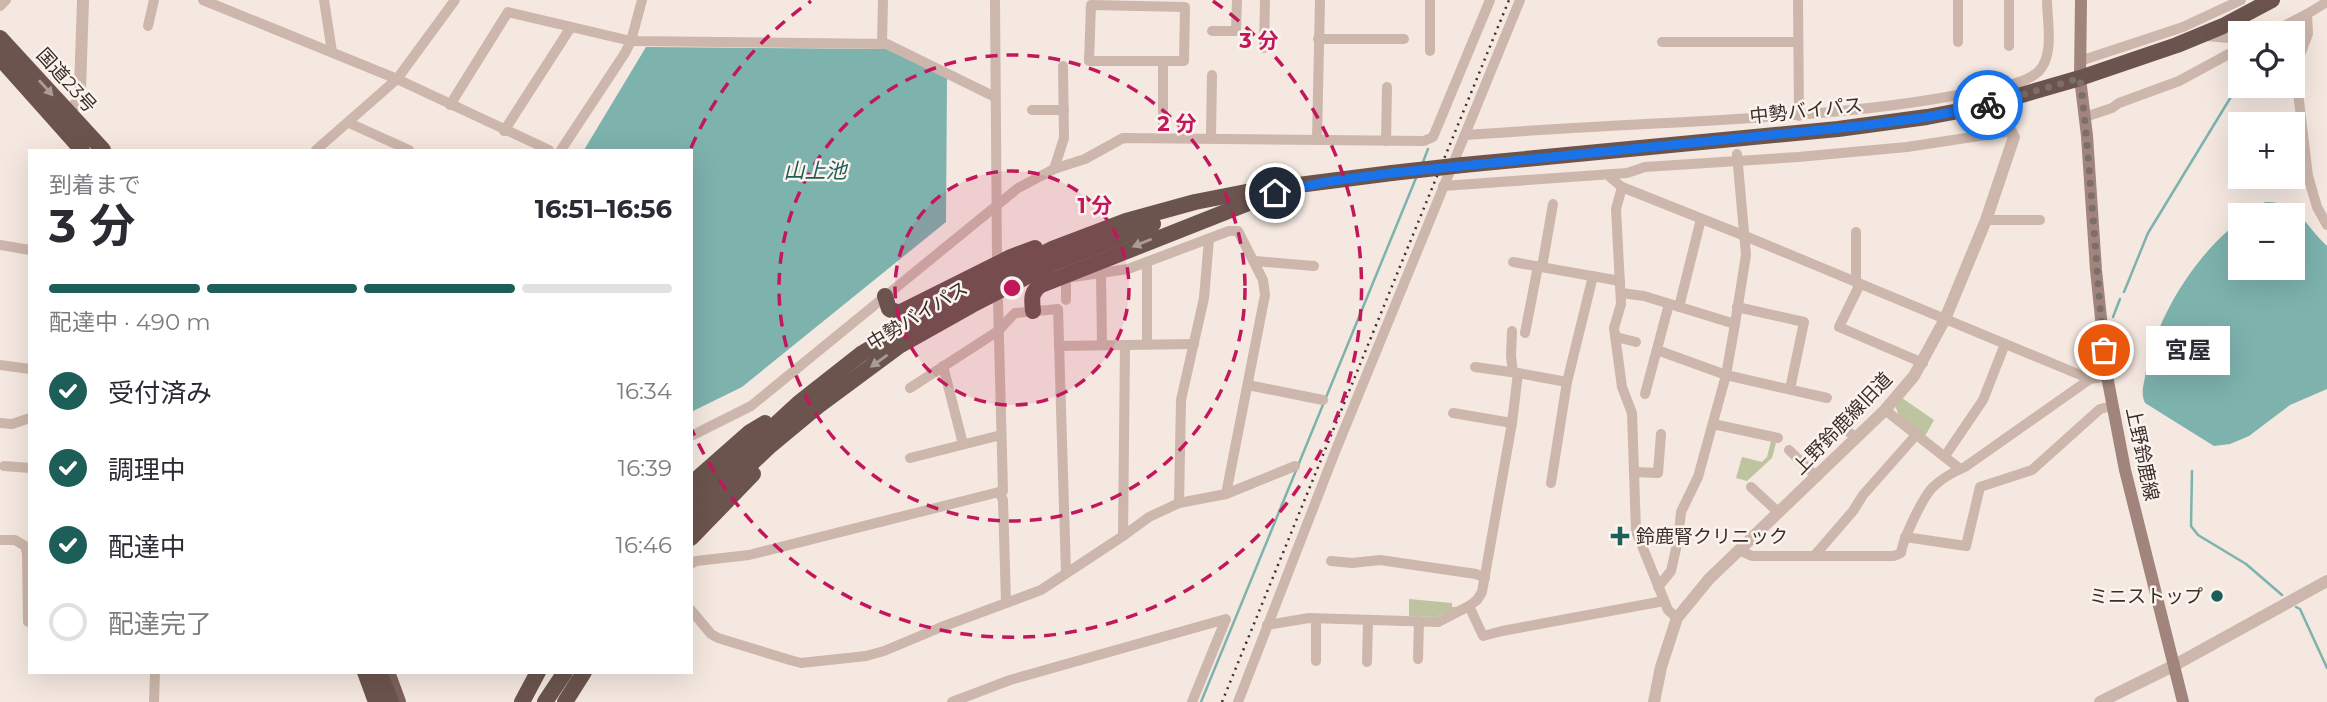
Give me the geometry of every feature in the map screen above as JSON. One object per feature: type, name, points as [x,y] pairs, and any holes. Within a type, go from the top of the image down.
[{"type":"highway","name":"中勢バイパス","points":[[693,500],[800,402],[861,354],[902,329],[1052,249],[1108,228],[1195,202],[1251,191],[1463,165],[1871,125],[1967,110],[2080,78],[2177,45],[2272,0]]},
{"type":"highway","name":"国道23号","points":[[0,38],[62,116],[81,149]]},
{"type":"highway","name":"国道23号","points":[[0,58],[102,149]]},
{"type":"highway","name":"中勢バイパス","points":[[693,518],[751,463],[818,406],[899,346],[972,305],[1051,264],[1131,231],[1197,209],[1325,182]]},
{"type":"highway","points":[[1033,312],[1032,296],[1034,290],[1041,285],[1275,193]]},
{"type":"highway","points":[[885,296],[889,309],[899,313],[1011,257],[1108,228]]},
{"type":"highway","points":[[693,482],[750,432],[800,402]]},
{"type":"highway","points":[[693,536],[818,406]]},
{"type":"highway","points":[[366,674],[376,702]]},
{"type":"highway","points":[[380,674],[391,702]]},
{"type":"highway","points":[[522,702],[537,674]]},
{"type":"highway","points":[[537,702],[555,674]]},
{"type":"highway","points":[[545,702],[564,674]]},
{"type":"highway","points":[[565,702],[583,674]]},
{"type":"main road","name":"上野鈴鹿線","points":[[2081,0],[2080,78],[2107,376],[2183,702]]},
{"type":"main road","points":[[389,674],[399,702]]},
{"type":"street","points":[[0,6],[6,0]]},
{"type":"street","points":[[62,116],[77,103],[80,90],[83,0]]},
{"type":"street","points":[[148,26],[154,0]]},
{"type":"street","points":[[203,0],[397,79],[547,149]]},
{"type":"street","points":[[324,0],[332,52]]},
{"type":"street","points":[[317,149],[397,79],[455,0]]},
{"type":"street","points":[[562,149],[625,53],[642,0]]},
{"type":"street","points":[[883,0],[883,44]]},
{"type":"street","points":[[995,0],[997,259]]},
{"type":"street","points":[[1212,31],[1236,31],[1237,0]]},
{"type":"street","points":[[1264,48],[1265,0]]},
{"type":"street","points":[[1317,139],[1320,0]]},
{"type":"street","points":[[1430,0],[1430,51]]},
{"type":"street","points":[[693,435],[751,406],[1018,188],[1054,169],[1085,159],[1123,138],[1424,141],[1433,136],[1490,0]]},
{"type":"street","points":[[1238,702],[1443,186],[1520,0]]},
{"type":"street","points":[[1798,0],[1799,116]]},
{"type":"street","points":[[1958,0],[1958,42]]},
{"type":"street","points":[[2009,0],[2009,46]]},
{"type":"street","points":[[1465,135],[1735,122],[1799,116],[1949,97],[2018,82],[2039,71],[2045,62],[2048,50],[2047,0]]},
{"type":"street","points":[[2080,61],[2183,27],[2241,0]]},
{"type":"street","points":[[2293,21],[2327,2]]},
{"type":"street","points":[[1091,5],[1185,7],[1184,61],[1163,61],[1089,61],[1091,5]]},
{"type":"street","points":[[450,105],[508,12],[631,41],[887,44],[995,97]]},
{"type":"street","points":[[2307,14],[2308,33],[2297,64],[2297,84],[2308,176],[2317,207],[2327,225]]},
{"type":"street","points":[[505,131],[571,27]]},
{"type":"street","points":[[2201,35],[2228,38]]},
{"type":"street","points":[[1318,39],[1404,39]]},
{"type":"street","points":[[1662,42],[1797,42]]},
{"type":"street","points":[[2085,117],[2179,81],[2228,54]]},
{"type":"street","points":[[1163,61],[1163,138]]},
{"type":"street","points":[[1054,169],[1064,138],[1063,66]]},
{"type":"street","points":[[1211,138],[1212,75]]},
{"type":"street","points":[[1386,141],[1387,87]]},
{"type":"street","points":[[1970,137],[2004,100]]},
{"type":"street","points":[[1032,110],[1064,110]]},
{"type":"street","points":[[349,123],[407,149]]},
{"type":"street","points":[[1443,186],[1627,173],[1645,167],[1737,158],[1907,147],[2012,131],[2014,137]]},
{"type":"street","name":"上野鈴鹿線旧道","points":[[1654,702],[1661,667],[1677,618],[1709,579],[1885,410],[1923,363],[1945,319],[1986,220],[2014,137]]},
{"type":"street","points":[[1658,587],[1671,571],[1681,512],[1698,477],[1704,447],[1726,375],[1746,255],[1737,158]]},
{"type":"street","points":[[1610,174],[1622,187],[2090,379]]},
{"type":"street","points":[[1622,187],[1616,209],[1621,304],[1614,328],[1622,387],[1632,413],[1636,531],[1668,610],[1677,618]]},
{"type":"street","points":[[1524,333],[1553,204]]},
{"type":"street","points":[[1645,394],[1701,219]]},
{"type":"street","points":[[1986,220],[2040,220]]},
{"type":"street","points":[[1066,300],[1066,278],[1128,269],[1229,231],[1238,231],[1255,261],[1263,280],[1265,295],[1226,494]]},
{"type":"street","points":[[1856,232],[1858,283],[1839,327],[1923,363]]},
{"type":"street","points":[[1179,503],[1181,400],[1204,298],[1209,239]]},
{"type":"street","points":[[0,245],[28,250]]},
{"type":"street","points":[[1255,261],[1314,266]]},
{"type":"street","points":[[1513,262],[1620,281]]},
{"type":"street","points":[[1147,263],[1147,344]]},
{"type":"street","points":[[1101,273],[1102,345]]},
{"type":"street","points":[[1551,483],[1567,382],[1592,276]]},
{"type":"street","points":[[1621,293],[1674,305],[1735,324]]},
{"type":"street","points":[[693,563],[749,555],[1003,491],[998,301]]},
{"type":"street","points":[[1737,307],[1804,321],[1790,389]]},
{"type":"street","points":[[910,388],[998,331],[1015,313],[1058,309],[1066,573]]},
{"type":"street","points":[[1267,625],[1308,618],[1438,622],[1478,600],[1485,578],[1512,423],[1516,373],[1511,344],[1512,331]]},
{"type":"street","points":[[1616,337],[1636,342]]},
{"type":"street","points":[[1059,346],[1194,344]]},
{"type":"street","points":[[1945,456],[1983,400],[2005,344]]},
{"type":"street","points":[[1123,536],[1125,345]]},
{"type":"street","points":[[1657,350],[1726,375],[1826,398]]},
{"type":"street","points":[[0,365],[28,369]]},
{"type":"street","points":[[943,366],[963,444]]},
{"type":"street","points":[[1475,367],[1567,382]]},
{"type":"street","points":[[1741,551],[1752,556],[1901,554],[1905,537],[1930,490],[1945,477],[2090,379],[2107,376]]},
{"type":"street","points":[[1248,385],[1323,400]]},
{"type":"street","points":[[1905,537],[1966,546],[1980,487],[2032,470],[2100,409],[2112,406]]},
{"type":"street","points":[[1885,410],[1960,469]]},
{"type":"street","points":[[1453,413],[1512,423]]},
{"type":"street","points":[[0,423],[12,424],[28,419]]},
{"type":"street","points":[[1713,424],[1778,438]]},
{"type":"street","points":[[1836,425],[1856,438]]},
{"type":"street","points":[[1634,472],[1658,473],[1661,434]]},
{"type":"street","points":[[1815,555],[1916,434]]},
{"type":"street","points":[[910,458],[1001,435]]},
{"type":"street","points":[[1789,450],[1817,477]]},
{"type":"street","points":[[693,612],[711,634],[718,638],[801,663],[866,656],[1041,590],[1149,517],[1179,503],[1226,494],[1295,466]]},
{"type":"street","points":[[4,467],[28,468]]},
{"type":"street","points":[[1751,486],[1779,513]]},
{"type":"street","points":[[999,492],[1003,500],[1006,603]]},
{"type":"street","points":[[0,540],[15,540],[25,546],[28,622]]},
{"type":"street","points":[[1332,561],[1352,563],[1380,560],[1476,574],[1485,578]]},
{"type":"street","points":[[2100,702],[2173,666],[2327,581]]},
{"type":"street","points":[[1469,606],[1483,636],[1664,601]]},
{"type":"street","points":[[1315,661],[1316,618]]},
{"type":"street","points":[[952,702],[1010,680],[1226,619],[1192,702]]},
{"type":"street","points":[[1367,662],[1368,620]]},
{"type":"street","points":[[1418,659],[1419,621]]},
{"type":"street","points":[[155,702],[156,674]]},
{"type":"green space","points":[[1902,398],[1934,420],[1925,436],[1899,416],[1895,405]]},
{"type":"green space","points":[[1771,441],[1776,443],[1772,458],[1747,481],[1736,478],[1742,457],[1762,462],[1767,457]]},
{"type":"green space","points":[[1409,599],[1452,603],[1452,607],[1458,607],[1436,617],[1409,616]]},
{"type":"water","name":"山上池","points":[[646,47],[886,49],[947,77],[946,222],[742,387],[693,411],[693,149],[585,149]]},
{"type":"water","points":[[2305,222],[2327,246],[2327,389],[2290,405],[2249,436],[2230,444],[2214,446],[2145,403],[2143,393],[2150,356],[2167,312],[2192,270],[2228,231],[2228,280],[2305,280]]},
{"type":"waterway","points":[[2124,292],[2148,233],[2230,98]]},
{"type":"waterway","points":[[1423,162],[1428,149]]},
{"type":"waterway","points":[[1201,702],[1416,178]]},
{"type":"waterway","points":[[2113,317],[2120,299]]},
{"type":"waterway","points":[[2192,471],[2191,526],[2198,535],[2246,564],[2282,595]]},
{"type":"waterway","points":[[2296,607],[2300,609],[2327,668]]},
{"type":"railway","points":[[1222,702],[1509,0]]},
{"type":"way so far","points":[[1988,105],[2080,78],[2104,350]]},
{"type":"place","name":"宮屋","points":[[2104,350]]},
{"type":"place","name":"鈴鹿腎クリニック","points":[[1620,536]]},
{"type":"place","name":"ミニストップ","points":[[2217,596]]},
{"type":"route","points":[[1275,193],[1325,182],[1392,173],[1860,126],[1988,105]]}]
